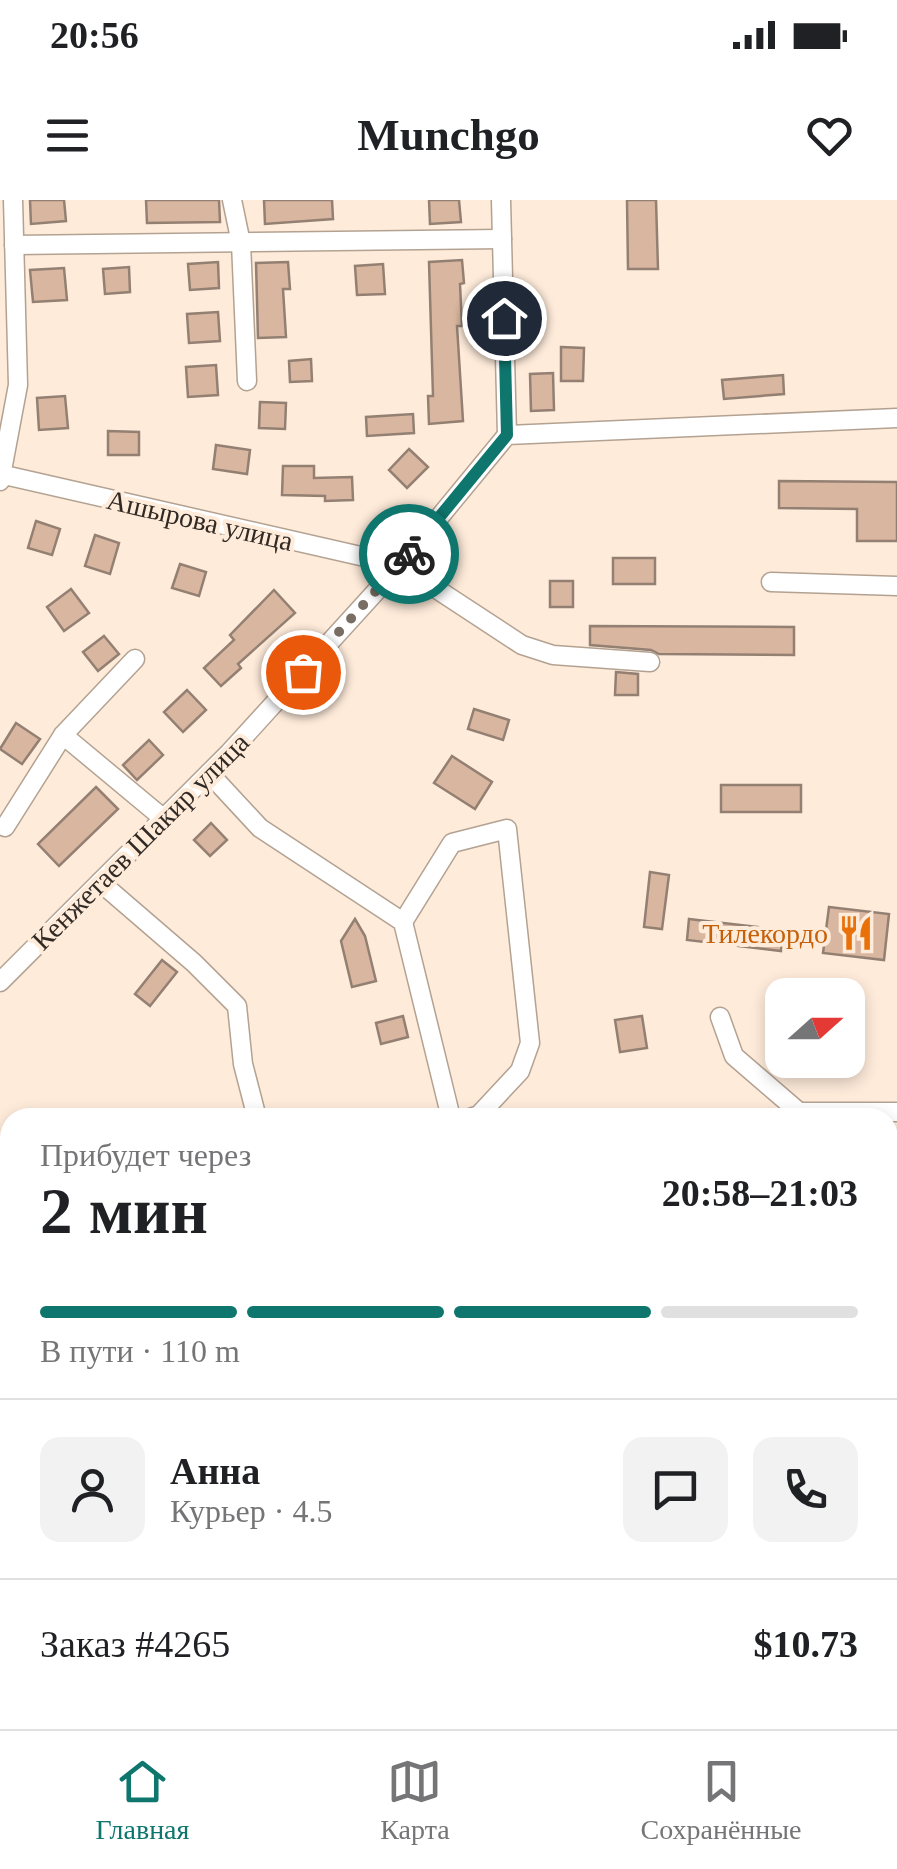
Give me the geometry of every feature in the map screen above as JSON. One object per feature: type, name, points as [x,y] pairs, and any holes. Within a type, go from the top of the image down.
[{"type":"street","points":[[1,477],[18,385],[13,200]]},
{"type":"street","points":[[232,200],[242,243],[247,381]]},
{"type":"street","points":[[501,200],[507,435],[897,418]]},
{"type":"street","points":[[14,246],[502,240]]},
{"type":"street","name":"Кенжетаев Шакир улица","points":[[0,982],[209,773],[400,565],[507,435]]},
{"type":"street","name":"Ашырова улица","points":[[1,477],[400,565]]},
{"type":"street","points":[[400,565],[522,645],[553,654],[650,662]]},
{"type":"street","points":[[771,582],[897,586]]},
{"type":"street","points":[[6,827],[63,735],[135,659]]},
{"type":"street","points":[[63,735],[164,818]]},
{"type":"street","points":[[209,773],[260,828],[402,922],[448,1108]]},
{"type":"street","points":[[402,922],[452,843],[507,829],[530,1043],[520,1071],[486,1108]]},
{"type":"street","points":[[100,882],[194,963],[237,1006],[242,1064],[253,1108]]},
{"type":"street","points":[[720,1017],[734,1056],[789,1108]]},
{"type":"building","points":[[30,200],[64,200],[66,221],[31,224]]},
{"type":"building","points":[[146,200],[219,200],[220,222],[147,223]]},
{"type":"building","points":[[264,200],[332,200],[333,219],[265,224]]},
{"type":"building","points":[[429,200],[459,200],[461,222],[430,224]]},
{"type":"building","points":[[627,200],[656,200],[658,269],[628,269]]},
{"type":"building","points":[[462,260],[462,326],[457,326],[463,421],[429,424],[428,396],[433,396],[429,262]]},
{"type":"building","points":[[218,262],[219,288],[190,290],[188,264]]},
{"type":"building","points":[[288,262],[290,289],[283,289],[286,337],[258,338],[256,263]]},
{"type":"building","points":[[383,264],[385,294],[357,295],[355,266]]},
{"type":"building","points":[[129,267],[130,292],[105,294],[103,269]]},
{"type":"building","points":[[64,268],[67,300],[33,302],[30,270]]},
{"type":"building","points":[[218,312],[220,341],[189,343],[187,314]]},
{"type":"building","points":[[561,347],[584,348],[583,381],[561,381]]},
{"type":"building","points":[[311,359],[312,381],[290,382],[289,361]]},
{"type":"building","points":[[216,365],[218,395],[188,397],[186,367]]},
{"type":"building","points":[[553,373],[554,410],[531,411],[530,374]]},
{"type":"building","points":[[783,375],[784,394],[724,399],[722,380]]},
{"type":"building","points":[[65,396],[68,428],[39,430],[37,398]]},
{"type":"building","points":[[260,402],[286,403],[285,429],[259,428]]},
{"type":"building","points":[[413,414],[414,433],[367,436],[366,417]]},
{"type":"building","points":[[108,431],[139,432],[139,455],[108,455]]},
{"type":"building","points":[[216,445],[250,450],[247,474],[213,469]]},
{"type":"building","points":[[409,449],[428,467],[407,488],[389,470]]},
{"type":"building","points":[[283,466],[314,466],[314,478],[352,477],[353,500],[282,495]]},
{"type":"building","points":[[779,481],[897,482],[897,541],[857,541],[857,509],[779,508]]},
{"type":"building","points":[[36,521],[60,529],[52,555],[28,548]]},
{"type":"building","points":[[95,535],[119,543],[110,574],[85,566]]},
{"type":"building","points":[[613,558],[655,558],[655,584],[613,584]]},
{"type":"building","points":[[180,564],[206,572],[199,596],[172,588]]},
{"type":"building","points":[[550,581],[573,581],[573,607],[550,607]]},
{"type":"building","points":[[71,589],[89,613],[64,631],[47,607]]},
{"type":"building","points":[[274,590],[295,613],[238,664],[241,668],[221,686],[204,668],[234,640],[230,635]]},
{"type":"building","points":[[590,626],[794,627],[794,655],[659,654],[590,645]]},
{"type":"building","points":[[104,636],[119,654],[98,671],[83,652]]},
{"type":"building","points":[[616,672],[638,674],[638,695],[615,695]]},
{"type":"building","points":[[187,690],[206,710],[183,732],[164,712]]},
{"type":"building","points":[[474,709],[509,720],[503,740],[468,729]]},
{"type":"building","points":[[16,723],[40,739],[22,764],[0,749]]},
{"type":"building","points":[[149,740],[163,755],[137,780],[123,765]]},
{"type":"building","points":[[452,756],[492,782],[475,809],[434,783]]},
{"type":"building","points":[[721,785],[801,785],[801,812],[721,812]]},
{"type":"building","points":[[96,787],[118,809],[59,866],[38,844]]},
{"type":"building","points":[[211,823],[227,840],[210,856],[194,840]]},
{"type":"building","points":[[650,872],[669,875],[662,929],[644,927]]},
{"type":"building","name":"Тилекордо","points":[[829,907],[889,914],[884,960],[823,953]]},
{"type":"building","points":[[355,919],[365,936],[376,981],[352,987],[341,941]]},
{"type":"building","points":[[689,919],[783,930],[781,951],[687,940]]},
{"type":"building","points":[[162,960],[177,972],[150,1006],[135,994]]},
{"type":"building","points":[[403,1016],[408,1037],[381,1044],[376,1023]]},
{"type":"building","points":[[642,1016],[647,1048],[620,1052],[615,1020]]},
{"type":"way so far","points":[[303,672],[409,554]]},
{"type":"place","name":"Тилекордо","points":[[856,933]]},
{"type":"route","points":[[409,554],[507,435],[504,318]]}]
